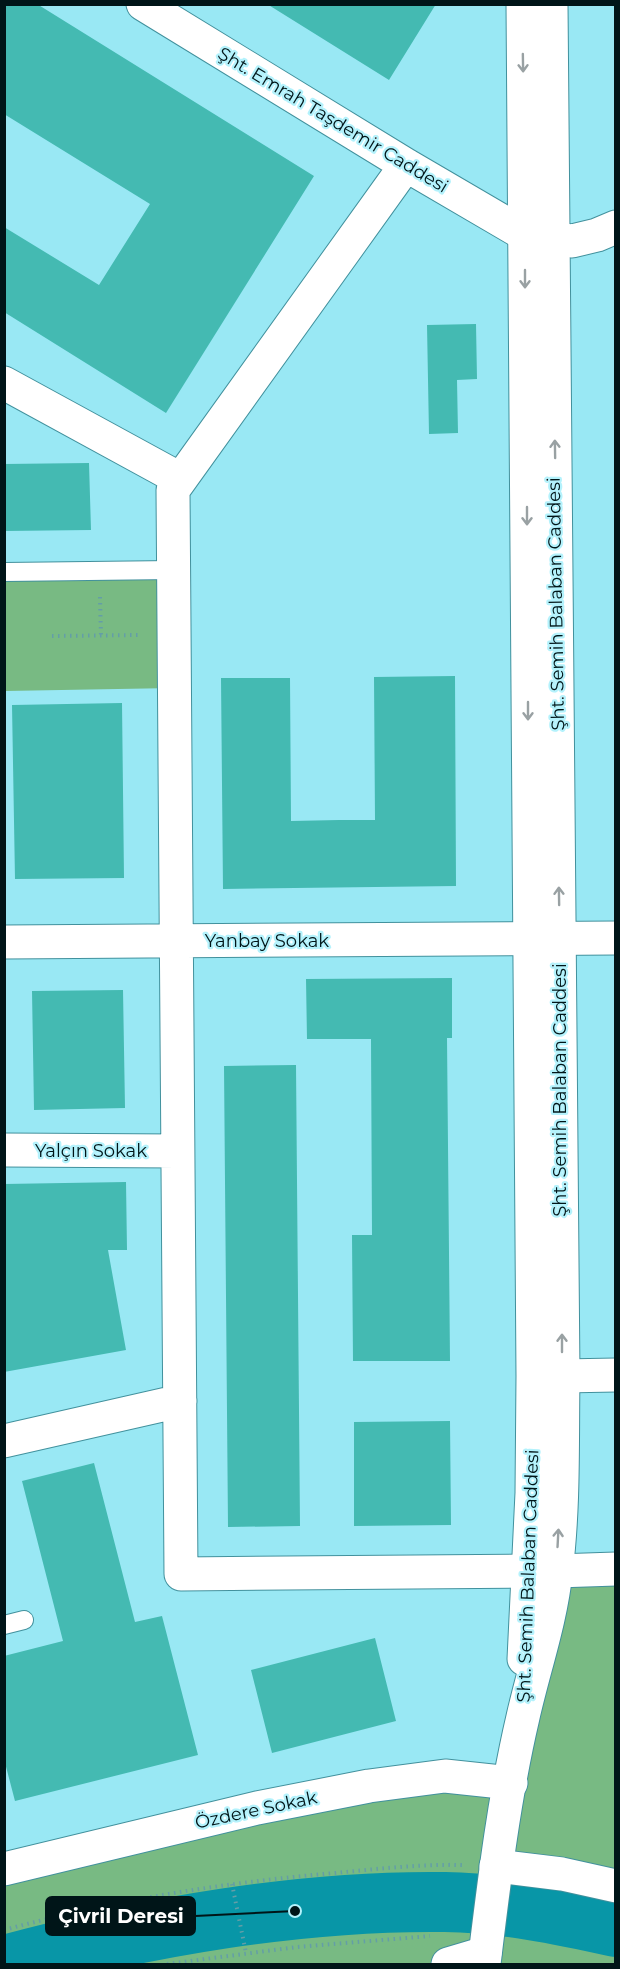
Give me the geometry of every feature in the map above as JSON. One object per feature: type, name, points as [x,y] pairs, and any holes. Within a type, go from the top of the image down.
[{"type":"street","name":"Şht. Emrah Taşdemir Caddesi","points":[[143,4],[194,20],[406,165],[539,237]]},
{"type":"street","name":"Şht. Semih Balaban Caddesi","points":[[522,4],[539,237]]},
{"type":"street","name":"Şht. Semih Balaban Caddesi","points":[[542,1571],[561,1493],[562,1376],[545,939],[539,237],[551,4]]},
{"type":"street","points":[[406,165],[173,490],[181,1574],[615,1569]]},
{"type":"street","points":[[539,237],[583,239],[615,226]]},
{"type":"street","points":[[4,383],[180,479]]},
{"type":"street","name":"Yanbay Sokak","points":[[4,942],[615,938]]},
{"type":"street","name":"Şht. Semih Balaban Caddesi","points":[[486,1950],[496,1871],[522,1718],[548,1624],[532,1493],[545,939]]},
{"type":"street","name":"Yalçın Sokak","points":[[4,1150],[177,1151]]},
{"type":"street","points":[[562,1376],[615,1375]]},
{"type":"street","points":[[4,1441],[180,1401]]},
{"type":"street","name":"Özdere Sokak","points":[[4,1869],[257,1808],[369,1786],[445,1776],[511,1783]]},
{"type":"street","points":[[496,1871],[562,1874],[615,1886]]},
{"type":"street","points":[[441,1950],[486,1950]]},
{"type":"lane","points":[[4,572],[173,570]]},
{"type":"lane","points":[[4,1625],[24,1620]]},
{"type":"path","points":[[100,571],[101,636]]},
{"type":"path","points":[[52,636],[173,635]]},
{"type":"path","points":[[4,1930],[85,1908],[184,1889],[450,1865],[496,1871]]},
{"type":"path","points":[[232,1884],[246,1953]]},
{"type":"path","points":[[167,1965],[246,1953],[378,1938],[441,1950]]},
{"type":"green space","points":[[173,570],[174,688],[5,691],[4,572]]},
{"type":"green space","points":[[615,1569],[615,1964],[5,1964],[4,1869],[257,1808],[511,1783],[556,1571]]},
{"type":"building","points":[[4,4],[37,4],[314,176],[166,413],[4,312],[4,227],[99,285],[150,204],[4,114]]},
{"type":"building","points":[[267,4],[436,4],[389,80]]},
{"type":"building","points":[[476,324],[477,379],[457,380],[458,433],[429,434],[427,325]]},
{"type":"building","points":[[89,463],[91,530],[4,531],[4,464]]},
{"type":"building","points":[[455,676],[456,886],[223,889],[221,678],[290,678],[291,821],[375,820],[374,677]]},
{"type":"building","points":[[122,703],[124,878],[15,879],[12,705]]},
{"type":"building","points":[[452,978],[452,1038],[447,1038],[450,1361],[353,1361],[352,1235],[372,1235],[371,1039],[307,1039],[306,979]]},
{"type":"building","points":[[123,990],[125,1108],[34,1110],[32,991]]},
{"type":"building","points":[[296,1065],[300,1526],[228,1527],[224,1066]]},
{"type":"building","points":[[126,1182],[127,1250],[108,1250],[126,1350],[4,1372],[4,1184]]},
{"type":"building","points":[[450,1421],[451,1525],[354,1526],[354,1422]]},
{"type":"building","points":[[94,1463],[135,1622],[162,1616],[198,1755],[15,1801],[4,1759],[4,1656],[63,1641],[22,1481]]},
{"type":"building","points":[[375,1638],[396,1721],[272,1753],[251,1670]]},
{"type":"waterway","points":[[9,1964],[115,1938],[225,1918],[336,1906],[445,1902],[488,1904],[616,1927]]},
{"type":"place","name":"Çivril Deresi","points":[[295,1911]]}]
